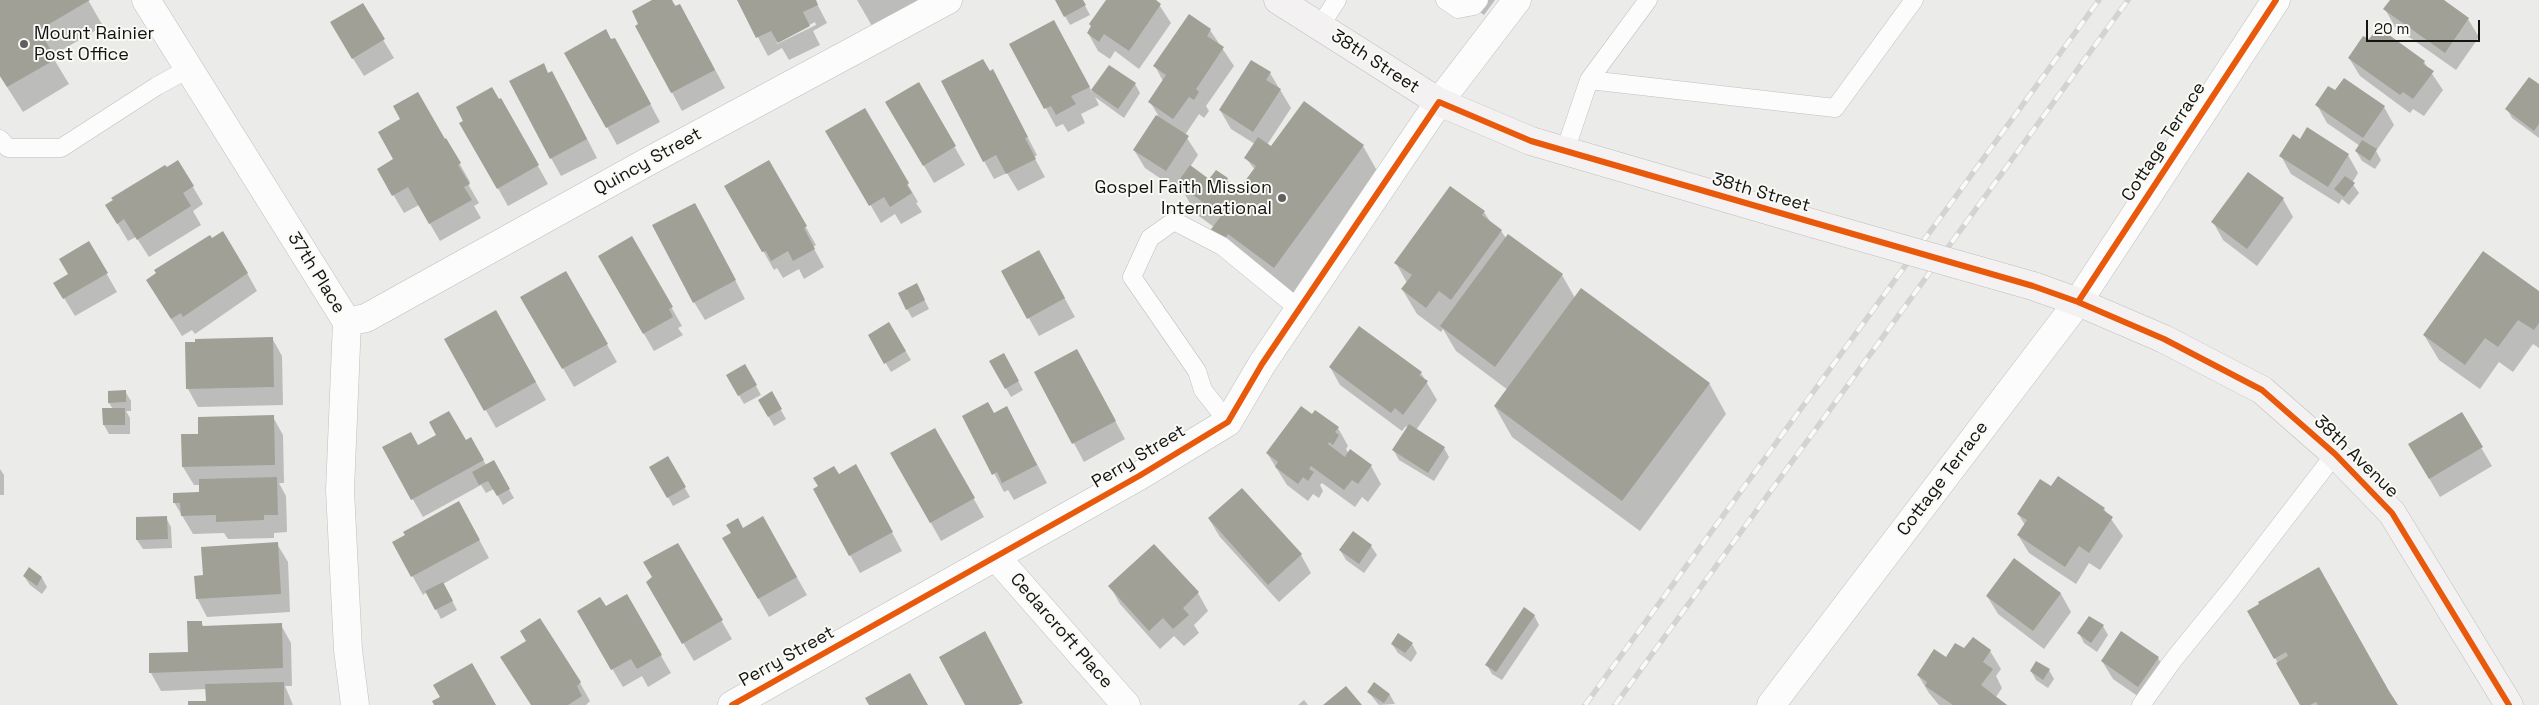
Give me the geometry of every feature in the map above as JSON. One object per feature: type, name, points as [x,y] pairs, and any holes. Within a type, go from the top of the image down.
[{"type":"main road","name":"38th Street","points":[[1278,0],[1438,102],[1531,141],[2033,286],[2078,302]]},
{"type":"main road","name":"38th Avenue","points":[[2078,302],[2164,339],[2262,390],[2335,454],[2392,513],[2510,705]]},
{"type":"street","name":"37th Place","points":[[146,0],[347,322],[340,490],[348,650],[355,705]]},
{"type":"street","name":"Quincy Street","points":[[347,322],[366,318],[649,161],[948,0]]},
{"type":"street","name":"Perry Street","points":[[732,705],[1139,476],[1228,422],[1262,364],[1438,102],[1517,0]]},
{"type":"street","name":"Cottage Terrace","points":[[1771,705],[2078,302],[2276,0]]},
{"type":"street","name":"Cedarcroft Place","points":[[996,557],[1126,705]]},
{"type":"lane","points":[[1320,26],[1337,0]]},
{"type":"lane","points":[[1444,0],[1458,9],[1474,6],[1479,0]]},
{"type":"lane","points":[[1565,151],[1589,80],[1648,0]]},
{"type":"lane","points":[[1589,80],[1835,108],[1914,0]]},
{"type":"lane","points":[[0,139],[8,148],[61,148],[157,86],[190,68]]},
{"type":"lane","points":[[1228,422],[1203,390],[1196,371],[1132,277],[1150,238],[1174,221],[1222,246],[1299,309]]},
{"type":"lane","points":[[2141,705],[2174,659],[2231,589],[2335,454]]},
{"type":"building","name":"Mount Rainier Post Office","points":[[0,0],[90,0],[39,30],[56,59],[7,87],[0,76]]},
{"type":"building","points":[[652,0],[672,0],[675,6],[680,4],[715,70],[671,93],[635,26],[638,24],[632,11]]},
{"type":"building","points":[[737,0],[816,0],[818,5],[803,12],[810,26],[778,43],[771,31],[756,38]]},
{"type":"building","points":[[1055,0],[1083,0],[1086,5],[1064,17]]},
{"type":"building","points":[[1106,0],[1156,0],[1161,4],[1129,51],[1104,34],[1099,42],[1087,33],[1091,26],[1089,24]]},
{"type":"building","points":[[2390,0],[2444,0],[2469,18],[2445,53],[2383,9]]},
{"type":"building","points":[[363,3],[385,39],[352,59],[330,22]]},
{"type":"building","points":[[1189,14],[1211,29],[1207,36],[1224,47],[1196,89],[1199,92],[1194,100],[1189,97],[1173,119],[1148,102],[1166,75],[1153,66]]},
{"type":"building","points":[[1054,20],[1090,87],[1071,96],[1076,104],[1056,115],[1051,106],[1044,109],[1009,44]]},
{"type":"building","points":[[2378,27],[2425,61],[2423,64],[2434,71],[2413,99],[2403,92],[2400,95],[2348,58],[2363,36],[2369,39]]},
{"type":"building","points":[[606,29],[611,39],[615,38],[651,104],[606,128],[564,53]]},
{"type":"building","points":[[983,59],[990,71],[993,69],[1028,137],[1025,138],[1036,159],[1006,174],[996,155],[983,162],[941,81]]},
{"type":"building","points":[[1251,60],[1271,72],[1266,80],[1281,89],[1253,132],[1219,110]]},
{"type":"building","points":[[544,63],[548,73],[552,71],[587,139],[550,159],[509,81]]},
{"type":"building","points":[[1109,65],[1136,83],[1118,109],[1091,90]]},
{"type":"building","points":[[2529,77],[2539,84],[2539,124],[2534,131],[2505,109]]},
{"type":"building","points":[[2344,78],[2385,106],[2363,138],[2315,105],[2328,86],[2335,90]]},
{"type":"building","points":[[919,82],[956,146],[923,166],[885,102]]},
{"type":"building","points":[[492,87],[499,99],[501,98],[539,165],[497,189],[459,123],[463,121],[456,107]]},
{"type":"building","points":[[418,92],[461,163],[458,165],[470,184],[464,187],[472,200],[429,224],[408,187],[392,196],[377,169],[393,159],[378,132],[400,119],[393,106]]},
{"type":"building","points":[[1304,101],[1364,145],[1274,268],[1228,234],[1223,242],[1209,232],[1221,216],[1177,183],[1190,165],[1209,179],[1216,170],[1228,178],[1222,187],[1234,196],[1256,166],[1244,158],[1258,137],[1271,146]]},
{"type":"building","points":[[865,108],[909,183],[907,185],[912,193],[890,207],[884,197],[869,206],[825,131]]},
{"type":"building","points":[[1156,115],[1189,136],[1166,171],[1133,150]]},
{"type":"building","points":[[2307,127],[2349,154],[2328,187],[2279,156],[2293,134],[2300,139]]},
{"type":"building","points":[[2362,140],[2377,149],[2370,161],[2355,151]]},
{"type":"building","points":[[178,160],[194,186],[183,193],[191,206],[137,240],[124,219],[117,224],[105,205],[113,200],[111,198],[165,165],[167,167]]},
{"type":"building","points":[[769,160],[807,226],[804,228],[815,249],[793,261],[788,251],[771,261],[766,251],[762,252],[724,186]]},
{"type":"building","points":[[2248,172],[2284,198],[2247,249],[2211,222]]},
{"type":"building","points":[[2345,176],[2355,183],[2344,197],[2334,189]]},
{"type":"building","points":[[1450,186],[1485,211],[1482,215],[1502,230],[1451,300],[1439,291],[1426,308],[1401,289],[1412,275],[1394,263]]},
{"type":"building","points":[[695,203],[736,280],[693,303],[652,225]]},
{"type":"building","points":[[223,231],[248,273],[183,317],[181,313],[171,319],[146,280],[156,273],[154,270],[210,235],[212,238]]},
{"type":"building","points":[[1508,234],[1563,274],[1495,367],[1440,326]]},
{"type":"building","points":[[632,236],[673,307],[669,309],[673,317],[643,334],[598,256]]},
{"type":"building","points":[[89,241],[108,273],[63,299],[53,283],[68,274],[59,259]]},
{"type":"building","points":[[1039,250],[1065,298],[1027,319],[1001,271]]},
{"type":"building","points":[[2483,251],[2539,291],[2539,323],[2534,330],[2518,320],[2498,347],[2485,338],[2465,365],[2423,335]]},
{"type":"building","points":[[566,271],[608,344],[562,369],[520,297]]},
{"type":"building","points":[[917,283],[925,300],[906,310],[898,293]]},
{"type":"building","points":[[1581,288],[1710,383],[1622,501],[1494,406]]},
{"type":"building","points":[[496,310],[536,382],[484,411],[444,339]]},
{"type":"building","points":[[889,322],[906,351],[884,364],[868,335]]},
{"type":"building","points":[[1359,326],[1422,372],[1419,375],[1428,381],[1403,415],[1395,408],[1391,413],[1329,367]]},
{"type":"building","points":[[273,337],[274,387],[186,389],[185,342],[195,342],[195,339]]},
{"type":"building","points":[[1077,349],[1116,421],[1072,444],[1034,372]]},
{"type":"building","points":[[1004,353],[1019,381],[1005,389],[989,361]]},
{"type":"building","points":[[745,364],[757,385],[738,396],[726,375]]},
{"type":"building","points":[[126,390],[126,402],[108,403],[108,391]]},
{"type":"building","points":[[772,391],[782,409],[768,417],[758,400]]},
{"type":"building","points":[[988,402],[994,413],[1007,406],[1037,465],[1002,483],[997,472],[992,475],[962,416]]},
{"type":"building","points":[[1301,406],[1312,414],[1315,410],[1339,427],[1335,432],[1339,435],[1333,445],[1329,442],[1328,444],[1345,457],[1350,449],[1372,465],[1358,484],[1352,480],[1344,490],[1311,466],[1309,469],[1314,472],[1308,481],[1303,477],[1298,484],[1275,467],[1278,462],[1266,453]]},
{"type":"building","points":[[102,408],[125,408],[125,425],[103,425]]},
{"type":"building","points":[[449,411],[466,440],[471,437],[484,460],[411,500],[382,447],[411,432],[418,445],[436,435],[429,422]]},
{"type":"building","points":[[2462,412],[2483,447],[2429,479],[2408,444]]},
{"type":"building","points":[[274,415],[275,465],[182,467],[181,434],[198,434],[198,417]]},
{"type":"building","points":[[1409,424],[1445,447],[1428,473],[1392,450]]},
{"type":"building","points":[[935,428],[975,498],[930,523],[890,453]]},
{"type":"building","points":[[668,456],[686,487],[667,498],[649,467]]},
{"type":"building","points":[[494,460],[510,489],[497,496],[488,481],[479,485],[472,472]]},
{"type":"building","points":[[856,464],[893,532],[849,556],[813,489],[818,486],[813,478],[834,466],[839,474]]},
{"type":"building","points":[[2058,476],[2105,508],[2103,510],[2113,517],[2089,553],[2079,546],[2065,567],[2017,535],[2027,520],[2017,514],[2040,479],[2051,486]]},
{"type":"building","points":[[277,477],[278,515],[264,515],[264,520],[216,522],[216,515],[181,516],[180,503],[173,503],[173,493],[199,492],[199,479]]},
{"type":"building","points":[[1242,488],[1302,554],[1268,585],[1208,518]]},
{"type":"building","points":[[459,501],[480,540],[411,577],[392,542],[405,535],[403,532]]},
{"type":"building","points":[[167,516],[168,539],[136,540],[136,517]]},
{"type":"building","points":[[763,516],[797,577],[758,599],[722,538],[731,533],[726,525],[738,518],[743,528]]},
{"type":"building","points":[[1353,531],[1372,545],[1359,564],[1339,550]]},
{"type":"building","points":[[278,542],[281,594],[196,599],[194,576],[203,575],[201,547]]},
{"type":"building","points":[[678,543],[723,620],[682,644],[646,582],[652,577],[643,562]]},
{"type":"building","points":[[1154,544],[1199,592],[1183,608],[1189,615],[1173,629],[1163,618],[1149,631],[1108,586]]},
{"type":"building","points":[[2014,558],[2061,593],[2033,631],[1986,596]]},
{"type":"building","points":[[29,567],[42,577],[37,586],[23,576]]},
{"type":"building","points":[[2319,567],[2398,705],[2318,705],[2316,702],[2310,705],[2300,705],[2276,663],[2288,656],[2286,652],[2274,659],[2247,611],[2259,604],[2258,602]]},
{"type":"building","points":[[443,582],[453,601],[435,610],[425,591]]},
{"type":"building","points":[[627,594],[662,655],[637,669],[631,659],[611,670],[577,611],[600,597],[606,606]]},
{"type":"building","points":[[1524,607],[1535,615],[1496,672],[1485,665]]},
{"type":"building","points":[[2089,616],[2104,625],[2091,643],[2077,633]]},
{"type":"building","points":[[540,618],[581,682],[577,686],[582,696],[568,705],[531,705],[500,657],[526,641],[520,631]]},
{"type":"building","points":[[187,621],[202,621],[202,626],[282,623],[283,668],[149,673],[149,653],[188,652]]},
{"type":"building","points":[[985,631],[1023,703],[1018,705],[965,705],[939,657]]},
{"type":"building","points":[[2121,631],[2159,657],[2138,687],[2101,661]]},
{"type":"building","points":[[1398,633],[1413,643],[1405,653],[1391,644]]},
{"type":"building","points":[[1973,637],[1991,650],[1983,662],[1993,669],[1981,685],[2007,705],[1953,705],[1925,686],[1927,682],[1917,675],[1934,649],[1946,657],[1955,643],[1964,648]]},
{"type":"building","points":[[2036,661],[2050,669],[2043,680],[2030,671]]},
{"type":"building","points":[[472,663],[496,705],[434,705],[432,701],[440,697],[433,685]]},
{"type":"building","points":[[910,673],[928,705],[869,705],[865,698]]},
{"type":"building","points":[[284,682],[284,705],[188,705],[188,701],[206,701],[205,684]]},
{"type":"building","points":[[1374,682],[1390,694],[1384,703],[1367,692]]},
{"type":"building","points":[[1346,686],[1362,705],[1323,705]]},
{"type":"railway","points":[[1585,705],[2099,0]]},
{"type":"railway","points":[[1615,705],[2128,0]]},
{"type":"cycle path","points":[[2078,302],[2276,0]]},
{"type":"cycle path","points":[[732,705],[1139,476],[1228,422],[1262,364],[1439,102],[1531,141],[2033,286],[2078,302],[2164,339],[2262,390],[2335,454],[2392,513],[2509,705]]},
{"type":"place","name":"Mount Rainier Post Office","points":[[24,44]]},
{"type":"place","name":"Gospel Faith Mission International","points":[[1282,198]]}]
